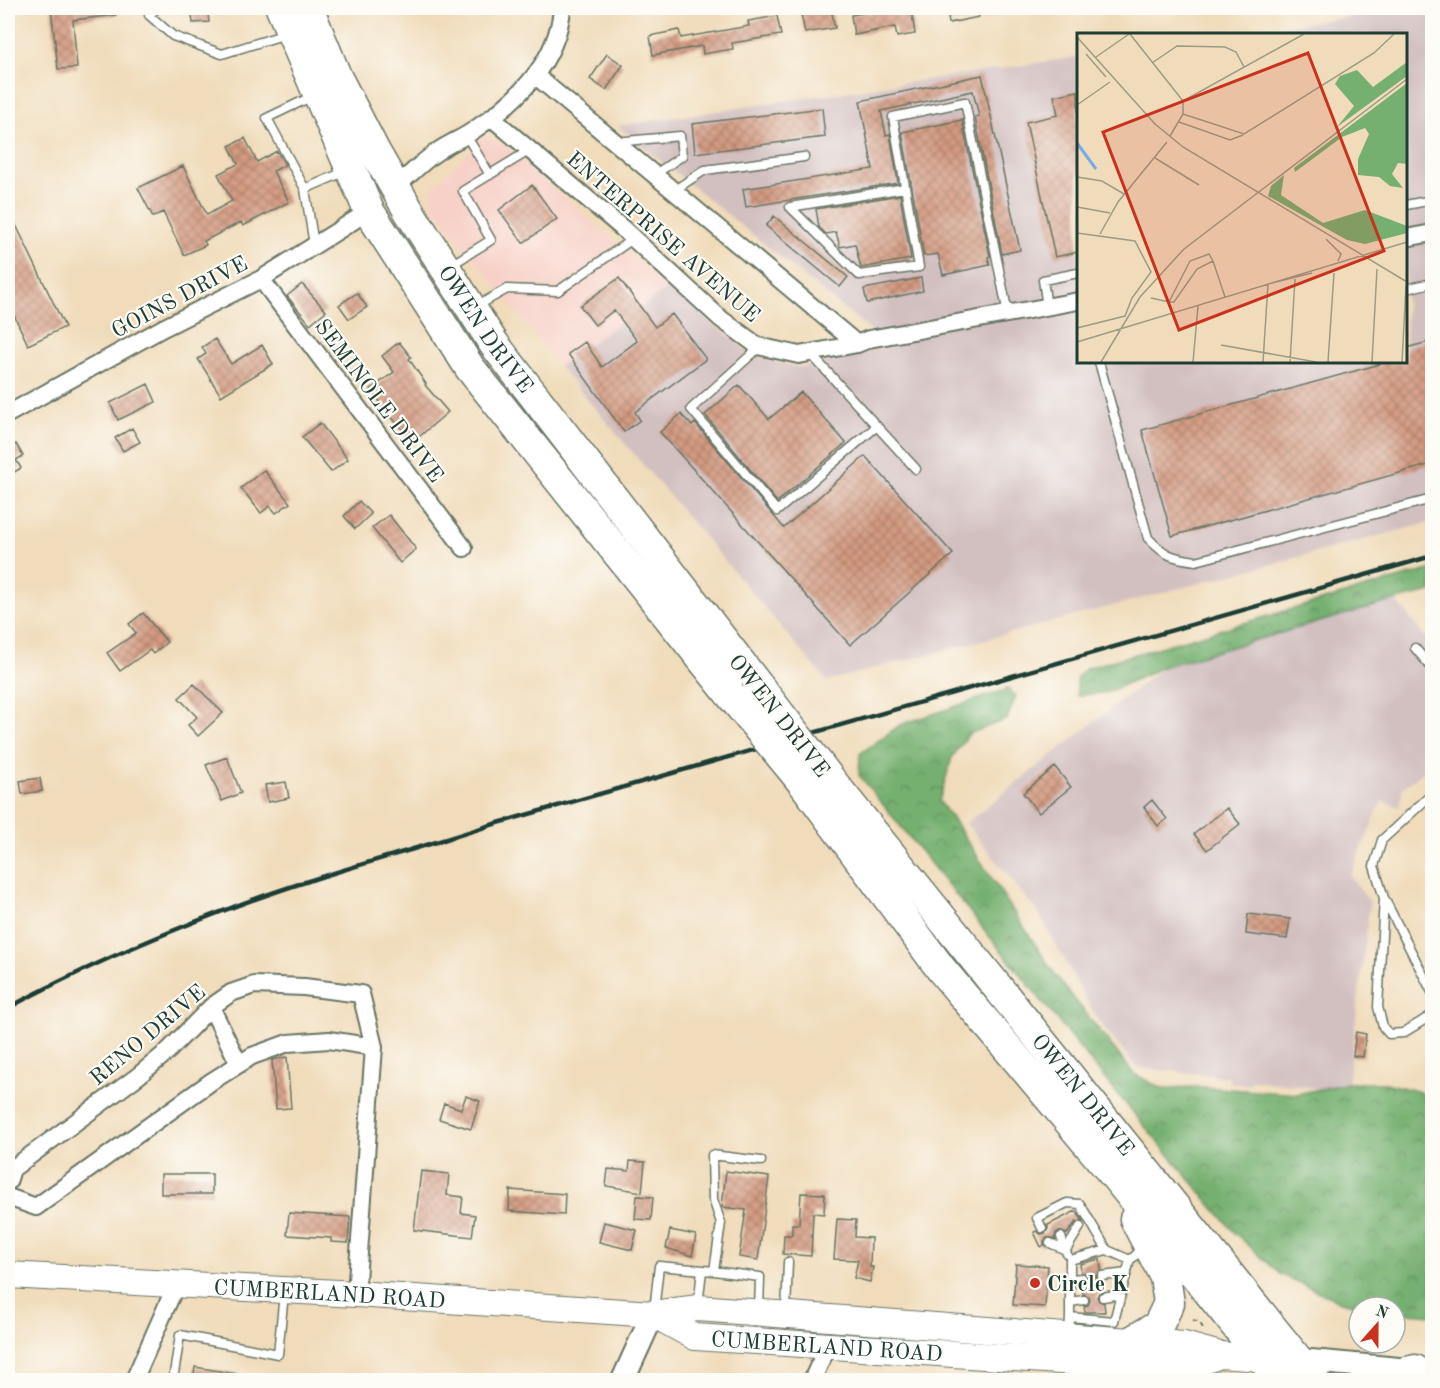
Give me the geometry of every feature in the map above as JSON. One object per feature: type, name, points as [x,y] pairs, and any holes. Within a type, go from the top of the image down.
[{"type":"highway","name":"OWEN DRIVE","points":[[308,8],[336,76],[375,152],[410,213],[471,309],[492,340],[759,687],[817,781],[941,969],[1115,1176],[1289,1370]]},
{"type":"highway","name":"OWEN DRIVE","points":[[291,30],[369,211],[470,368],[730,694],[817,781],[1289,1370]]},
{"type":"highway","points":[[291,30],[318,60],[346,127],[370,171],[381,184],[396,186]]},
{"type":"highway","points":[[369,211],[388,207],[398,218],[464,325],[492,340]]},
{"type":"highway","points":[[1115,1176],[1139,1252],[1165,1277],[1169,1303],[1158,1326],[1132,1341]]},
{"type":"highway","points":[[1373,1380],[1424,1371]]},
{"type":"main road","name":"CUMBERLAND ROAD","points":[[8,1275],[356,1294],[653,1314],[698,1308],[786,1315],[1069,1326],[1132,1341],[1184,1345],[1220,1356],[1289,1370],[1424,1371]]},
{"type":"main road","name":"CUMBERLAND ROAD","points":[[653,1314],[695,1337],[1182,1375],[1220,1356]]},
{"type":"main road","points":[[623,1380],[653,1314]]},
{"type":"street","points":[[396,186],[438,151],[504,109],[536,76],[548,56],[562,8]]},
{"type":"street","name":"ENTERPRISE AVENUE","points":[[536,76],[857,345]]},
{"type":"street","name":"ENTERPRISE AVENUE","points":[[492,118],[633,238],[721,319],[758,346],[799,355],[857,345],[869,339],[1077,301]]},
{"type":"street","name":"GOINS DRIVE","points":[[8,414],[163,328],[261,279],[369,211]]},
{"type":"street","points":[[1407,238],[1432,233]]},
{"type":"street","name":"SEMINOLE DRIVE","points":[[261,279],[464,548]]},
{"type":"street","name":"RENO DRIVE","points":[[8,1182],[12,1169],[138,1076],[167,1052],[211,1007],[231,993],[254,986],[304,987],[361,994],[374,1047],[356,1294]]},
{"type":"street","points":[[211,1007],[239,1064]]},
{"type":"street","points":[[8,1197],[36,1207],[212,1081],[252,1056],[288,1043],[329,1040],[374,1047]]},
{"type":"street","points":[[134,1380],[177,1285]]},
{"type":"street","points":[[812,1380],[828,1346]]},
{"type":"lane","points":[[157,8],[149,15],[173,36],[222,54],[291,30]]},
{"type":"lane","points":[[314,245],[305,189],[267,118],[318,94]]},
{"type":"lane","points":[[905,188],[790,207],[859,275],[919,267],[893,117],[966,102],[1008,314]]},
{"type":"lane","points":[[466,135],[490,175]]},
{"type":"lane","points":[[615,142],[680,136],[682,156],[654,175]]},
{"type":"lane","points":[[445,268],[491,240],[463,191],[530,150]]},
{"type":"lane","points":[[673,191],[705,170],[804,157]]},
{"type":"lane","points":[[305,189],[351,169]]},
{"type":"lane","points":[[1407,205],[1432,200]]},
{"type":"lane","points":[[471,309],[507,289],[558,291],[633,238]]},
{"type":"lane","points":[[1047,307],[1043,280],[1077,273]]},
{"type":"lane","points":[[1407,289],[1431,283]]},
{"type":"lane","points":[[761,346],[691,409],[777,511],[877,426]]},
{"type":"lane","points":[[810,353],[916,469]]},
{"type":"lane","points":[[1099,363],[1148,538],[1161,552],[1174,558],[1196,561],[1432,499]]},
{"type":"lane","points":[[1415,648],[1432,668]]},
{"type":"lane","points":[[1432,794],[1382,840],[1374,866],[1384,898],[1432,992]]},
{"type":"lane","points":[[1384,898],[1377,1007],[1383,1027],[1389,1034],[1403,1033],[1432,1015]]},
{"type":"lane","points":[[714,1271],[721,1223],[713,1199],[712,1155],[761,1161]]},
{"type":"lane","points":[[1042,1228],[1037,1218],[1067,1203],[1080,1204],[1107,1250]]},
{"type":"lane","points":[[1067,1203],[1072,1212]]},
{"type":"lane","points":[[1058,1208],[1063,1217]]},
{"type":"lane","points":[[1048,1213],[1053,1222]]},
{"type":"lane","points":[[1066,1250],[1080,1227]]},
{"type":"lane","points":[[1066,1250],[1070,1232]]},
{"type":"lane","points":[[1061,1237],[1070,1260],[1069,1326],[1114,1321],[1127,1273],[1139,1252],[1107,1250],[1070,1260]]},
{"type":"lane","points":[[1050,1243],[1066,1250]]},
{"type":"lane","points":[[786,1315],[788,1262]]},
{"type":"lane","points":[[653,1314],[659,1266],[760,1277],[759,1313]]},
{"type":"lane","points":[[698,1308],[702,1270]]},
{"type":"lane","points":[[1101,1276],[1127,1273]]},
{"type":"lane","points":[[1070,1279],[1082,1278]]},
{"type":"lane","points":[[173,1380],[180,1335],[278,1354],[284,1290]]},
{"type":"lane","points":[[1103,1297],[1121,1294]]},
{"type":"lane","points":[[1070,1302],[1084,1300]]},
{"type":"path","points":[[1193,1320],[1199,1322],[1206,1333]]},
{"type":"shaded area","points":[[1410,8],[1432,8],[1432,522],[827,681],[559,366],[669,287],[744,348],[774,361],[802,367],[890,346],[618,126],[1077,57],[1077,363],[1407,363],[1407,33],[1236,33]]},
{"type":"shaded area","points":[[485,136],[502,143],[669,287],[559,366],[431,205],[434,185]]},
{"type":"shaded area","points":[[1396,600],[1432,645],[1432,765],[1403,788],[1399,807],[1382,801],[1350,876],[1370,902],[1347,1092],[1251,1080],[1250,1085],[1229,1083],[1229,1077],[1137,1068],[1099,1022],[1039,914],[966,823],[1165,666]]},
{"type":"green space","points":[[1432,569],[1432,592],[1396,600],[1165,666],[1108,692],[1077,696],[1077,677],[1087,668]]},
{"type":"green space","points":[[1008,689],[1016,696],[1007,719],[969,734],[952,757],[939,801],[1056,976],[1134,1074],[1161,1088],[1203,1087],[1297,1094],[1348,1083],[1386,1083],[1420,1092],[1432,1101],[1432,1315],[1407,1313],[1407,1295],[1347,1295],[1347,1303],[1341,1302],[1280,1274],[1235,1233],[1109,1084],[859,775],[860,754],[900,725]]},
{"type":"building","points":[[51,8],[115,8],[116,15],[73,20],[77,68],[58,69]]},
{"type":"building","points":[[191,8],[207,8],[209,22],[193,23]]},
{"type":"building","points":[[894,8],[911,8],[915,34],[897,37],[895,27],[854,35],[851,15]]},
{"type":"building","points":[[947,8],[977,8],[979,17],[949,23]]},
{"type":"building","points":[[831,9],[835,28],[805,33],[801,14]]},
{"type":"building","points":[[777,16],[781,35],[732,43],[733,49],[703,54],[702,46],[653,55],[650,36],[679,30],[681,38],[749,26],[748,21]]},
{"type":"building","points":[[607,54],[623,65],[606,90],[590,79]]},
{"type":"building","points":[[982,75],[1020,250],[1002,254],[975,117],[979,116],[973,91],[881,111],[886,135],[890,134],[898,183],[746,207],[743,189],[873,169],[860,101]]},
{"type":"building","points":[[1077,91],[1077,252],[1055,257],[1026,122],[1058,115],[1054,96]]},
{"type":"building","points":[[822,108],[825,137],[695,153],[692,124]]},
{"type":"building","points":[[962,120],[990,265],[943,275],[938,254],[924,256],[902,132]]},
{"type":"building","points":[[245,138],[257,162],[277,151],[285,165],[273,171],[289,202],[243,226],[241,222],[204,241],[206,245],[184,255],[163,212],[153,217],[138,188],[183,166],[207,215],[232,201],[218,174],[238,164],[229,146]]},
{"type":"building","points":[[532,185],[557,219],[523,243],[499,210]]},
{"type":"building","points":[[900,195],[911,259],[861,268],[855,244],[840,247],[836,232],[826,234],[819,227],[816,209]]},
{"type":"building","points":[[774,216],[848,277],[840,287],[766,226]]},
{"type":"building","points":[[16,225],[65,327],[28,345],[8,302],[8,229]]},
{"type":"building","points":[[619,278],[655,327],[672,314],[706,359],[635,412],[640,420],[624,432],[568,354],[585,342],[602,367],[637,341],[614,310],[595,325],[580,306]]},
{"type":"building","points":[[921,278],[923,291],[867,303],[864,289]]},
{"type":"building","points":[[302,284],[326,311],[310,324],[287,296]]},
{"type":"building","points":[[357,293],[367,307],[349,319],[339,305]]},
{"type":"building","points":[[215,339],[231,364],[262,345],[273,364],[221,396],[198,359],[206,354],[202,347]]},
{"type":"building","points":[[1432,341],[1432,464],[1172,536],[1142,430],[1380,363],[1407,363],[1407,348]]},
{"type":"building","points":[[399,342],[411,357],[409,359],[425,385],[448,412],[413,442],[371,389],[394,372],[382,356]]},
{"type":"building","points":[[148,384],[156,402],[118,420],[110,403]]},
{"type":"building","points":[[739,385],[769,419],[801,392],[846,443],[777,502],[705,415]]},
{"type":"building","points":[[681,414],[692,426],[695,423],[784,528],[865,456],[953,554],[850,645],[660,432]]},
{"type":"building","points":[[320,423],[348,459],[331,472],[302,437]]},
{"type":"building","points":[[132,428],[140,442],[123,451],[115,438]]},
{"type":"building","points":[[16,444],[23,456],[16,460],[21,468],[8,476],[8,445],[9,448]]},
{"type":"building","points":[[264,470],[290,503],[276,513],[270,506],[261,513],[241,488]]},
{"type":"building","points":[[359,501],[371,514],[355,529],[344,516]]},
{"type":"building","points":[[389,515],[416,549],[400,563],[372,528]]},
{"type":"building","points":[[143,613],[167,642],[153,654],[150,650],[120,671],[107,653],[136,633],[129,624]]},
{"type":"building","points":[[194,684],[223,713],[198,736],[188,725],[197,717],[179,698]]},
{"type":"building","points":[[227,757],[241,793],[222,801],[206,765]]},
{"type":"building","points":[[1055,767],[1071,787],[1039,813],[1023,793]]},
{"type":"building","points":[[40,778],[42,791],[22,794],[20,781]]},
{"type":"building","points":[[286,782],[289,798],[268,802],[265,785]]},
{"type":"building","points":[[1152,800],[1167,819],[1158,826],[1144,807]]},
{"type":"building","points":[[1227,808],[1240,824],[1207,850],[1194,834]]},
{"type":"building","points":[[1248,914],[1290,919],[1287,939],[1246,934]]},
{"type":"building","points":[[1356,1032],[1366,1034],[1363,1057],[1353,1056]]},
{"type":"building","points":[[287,1057],[291,1108],[276,1109],[272,1060]]},
{"type":"building","points":[[466,1096],[480,1101],[471,1129],[439,1119],[444,1103],[461,1109]]},
{"type":"building","points":[[630,1161],[645,1162],[642,1192],[606,1186],[608,1169],[629,1171]]},
{"type":"building","points":[[421,1171],[449,1174],[447,1195],[463,1197],[461,1213],[475,1215],[472,1237],[414,1230]]},
{"type":"building","points":[[726,1171],[769,1177],[758,1260],[739,1257],[746,1210],[722,1207]]},
{"type":"building","points":[[161,1174],[212,1174],[212,1194],[161,1194]]},
{"type":"building","points":[[510,1190],[565,1194],[564,1215],[509,1211]]},
{"type":"building","points":[[801,1193],[825,1194],[824,1214],[813,1213],[811,1256],[783,1254],[784,1235],[792,1235],[792,1224],[799,1224]]},
{"type":"building","points":[[637,1196],[653,1197],[651,1220],[635,1219]]},
{"type":"building","points":[[1076,1211],[1083,1221],[1076,1222],[1067,1234],[1059,1231],[1055,1238],[1047,1238],[1041,1247],[1034,1232],[1045,1233],[1048,1225]]},
{"type":"building","points":[[289,1213],[350,1217],[348,1243],[331,1242],[331,1238],[287,1235]]},
{"type":"building","points":[[837,1219],[856,1220],[855,1237],[871,1238],[870,1267],[873,1267],[870,1282],[854,1278],[858,1260],[834,1259]]},
{"type":"building","points":[[604,1222],[637,1230],[632,1250],[599,1242]]},
{"type":"building","points":[[670,1230],[696,1235],[692,1256],[666,1248]]},
{"type":"building","points":[[1100,1259],[1101,1270],[1096,1276],[1097,1280],[1102,1282],[1103,1291],[1097,1297],[1104,1303],[1105,1312],[1085,1312],[1084,1306],[1088,1305],[1090,1300],[1089,1296],[1083,1294],[1082,1284],[1087,1281],[1088,1277],[1081,1272],[1080,1264]]},
{"type":"building","points":[[1016,1264],[1048,1266],[1045,1307],[1013,1305]]},
{"type":"building","points":[[195,1367],[238,1374],[237,1380],[193,1380]]},
{"type":"railway","points":[[8,1008],[87,968],[168,933],[323,876],[491,825],[1432,556]]},
{"type":"place","name":"Circle K","points":[[1035,1283]]}]
